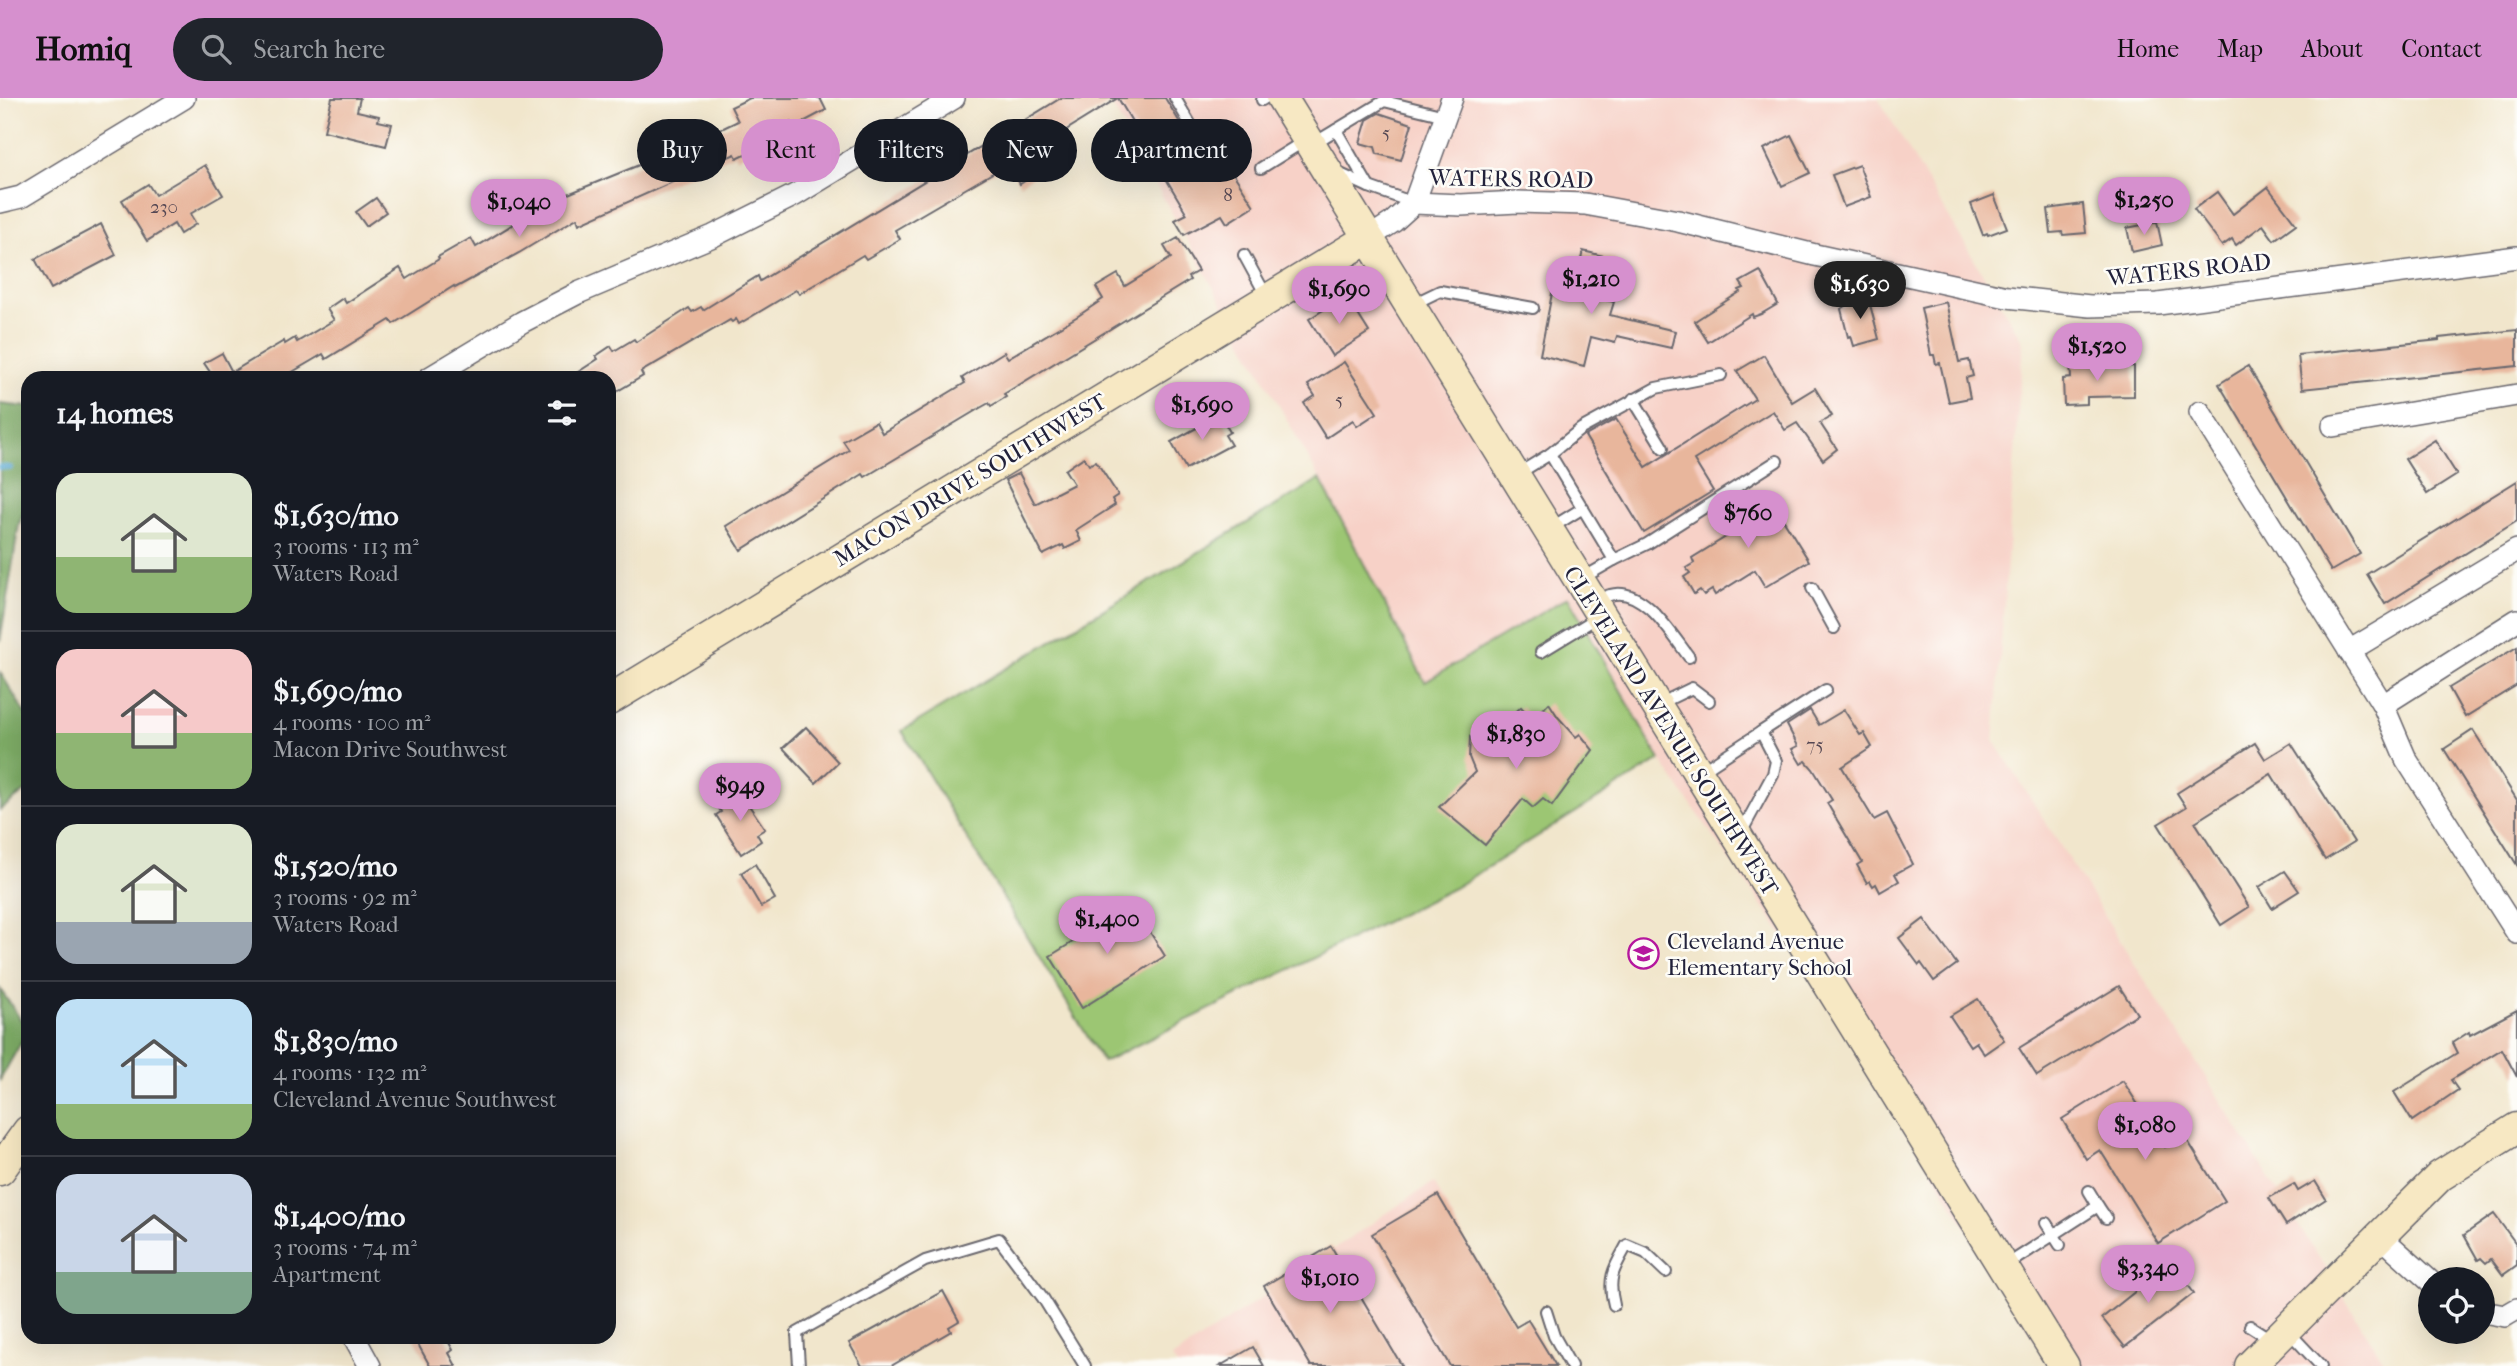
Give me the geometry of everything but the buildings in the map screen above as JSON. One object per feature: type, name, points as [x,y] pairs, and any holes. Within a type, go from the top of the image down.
[{"type":"main road","name":"CLEVELAND AVENUE SOUTHWEST","points":[[1270,99],[1314,151],[2063,1366]]},
{"type":"main road","name":"MACON DRIVE SOUTHWEST","points":[[616,696],[1367,239]]},
{"type":"main road","points":[[2250,1366],[2270,1332],[2381,1236],[2440,1176],[2517,1128]]},
{"type":"main road","points":[[0,1170],[21,1140]]},
{"type":"street","points":[[0,202],[21,197],[184,98]]},
{"type":"street","points":[[441,371],[522,322],[578,293],[713,236],[795,195],[954,98]]},
{"type":"street","points":[[1367,239],[1393,222],[1414,203],[1449,107]]},
{"type":"street","name":"WATERS ROAD","points":[[1414,203],[1585,204],[1678,221],[1815,255],[2007,297],[2090,306],[2158,304],[2517,257]]},
{"type":"street","points":[[2333,426],[2517,395]]},
{"type":"street","points":[[2200,412],[2383,705],[2406,759],[2517,933]]},
{"type":"street","points":[[2350,651],[2517,550]]},
{"type":"street","points":[[2383,705],[2517,620]]},
{"type":"street","points":[[2381,1236],[2418,1270]]},
{"type":"street","points":[[2495,1313],[2513,1315]]},
{"type":"street","points":[[358,1344],[370,1366]]},
{"type":"lane","points":[[1175,98],[1187,119]]},
{"type":"lane","points":[[1261,168],[1314,151],[1336,130],[1384,101],[1449,107]]},
{"type":"lane","points":[[1336,130],[1368,187]]},
{"type":"lane","points":[[1314,151],[1368,187],[1414,203]]},
{"type":"lane","points":[[1244,255],[1268,300]]},
{"type":"lane","points":[[1409,307],[1440,291],[1533,308]]},
{"type":"lane","points":[[1514,477],[1550,454],[1581,429],[1656,387],[1721,375]]},
{"type":"lane","points":[[1633,399],[1663,447]]},
{"type":"lane","points":[[1550,454],[1614,560]]},
{"type":"lane","points":[[1541,652],[1590,600],[1614,560],[1647,544],[1777,461]]},
{"type":"lane","points":[[1547,531],[1583,509]]},
{"type":"lane","points":[[1812,588],[1833,628]]},
{"type":"lane","points":[[1590,600],[1612,594],[1636,596],[1653,612],[1689,657]]},
{"type":"lane","points":[[1656,706],[1692,688],[1709,701]]},
{"type":"lane","points":[[1698,774],[1826,690]]},
{"type":"lane","points":[[1738,839],[1773,774],[1776,761],[1761,732]]},
{"type":"lane","points":[[2089,1191],[2106,1218]]},
{"type":"lane","points":[[2003,1267],[2098,1206]]},
{"type":"lane","points":[[2046,1223],[2060,1245]]},
{"type":"lane","points":[[799,1366],[797,1333],[925,1261],[999,1240],[1043,1298],[1085,1366]]},
{"type":"lane","points":[[1614,1305],[1609,1286],[1614,1268],[1627,1245],[1646,1253],[1666,1272]]},
{"type":"lane","points":[[1546,1311],[1554,1336],[1571,1366]]},
{"type":"lane","points":[[2270,1332],[2321,1366]]},
{"type":"shaded area","points":[[1108,98],[1878,98],[2023,342],[1994,740],[2387,1366],[2051,1366],[1821,989],[1660,760],[1568,597],[1425,682],[1320,479],[1155,182],[1252,182],[1252,119],[1120,119]]},
{"type":"shaded area","points":[[1433,1182],[1534,1366],[1177,1366],[1172,1358]]},
{"type":"green space","points":[[0,404],[21,406],[21,519],[0,642]]},
{"type":"green space","points":[[1320,479],[1425,682],[1568,597],[1660,760],[1454,888],[1103,1062],[902,731]]},
{"type":"green space","points":[[0,672],[21,706],[21,794],[0,810]]},
{"type":"green space","points":[[0,989],[21,1020],[21,1042],[0,1080]]},
{"type":"waterway","points":[[0,467],[10,468]]},
{"type":"place","name":"Cleveland Avenue Elementary School","points":[[1644,954]]}]
